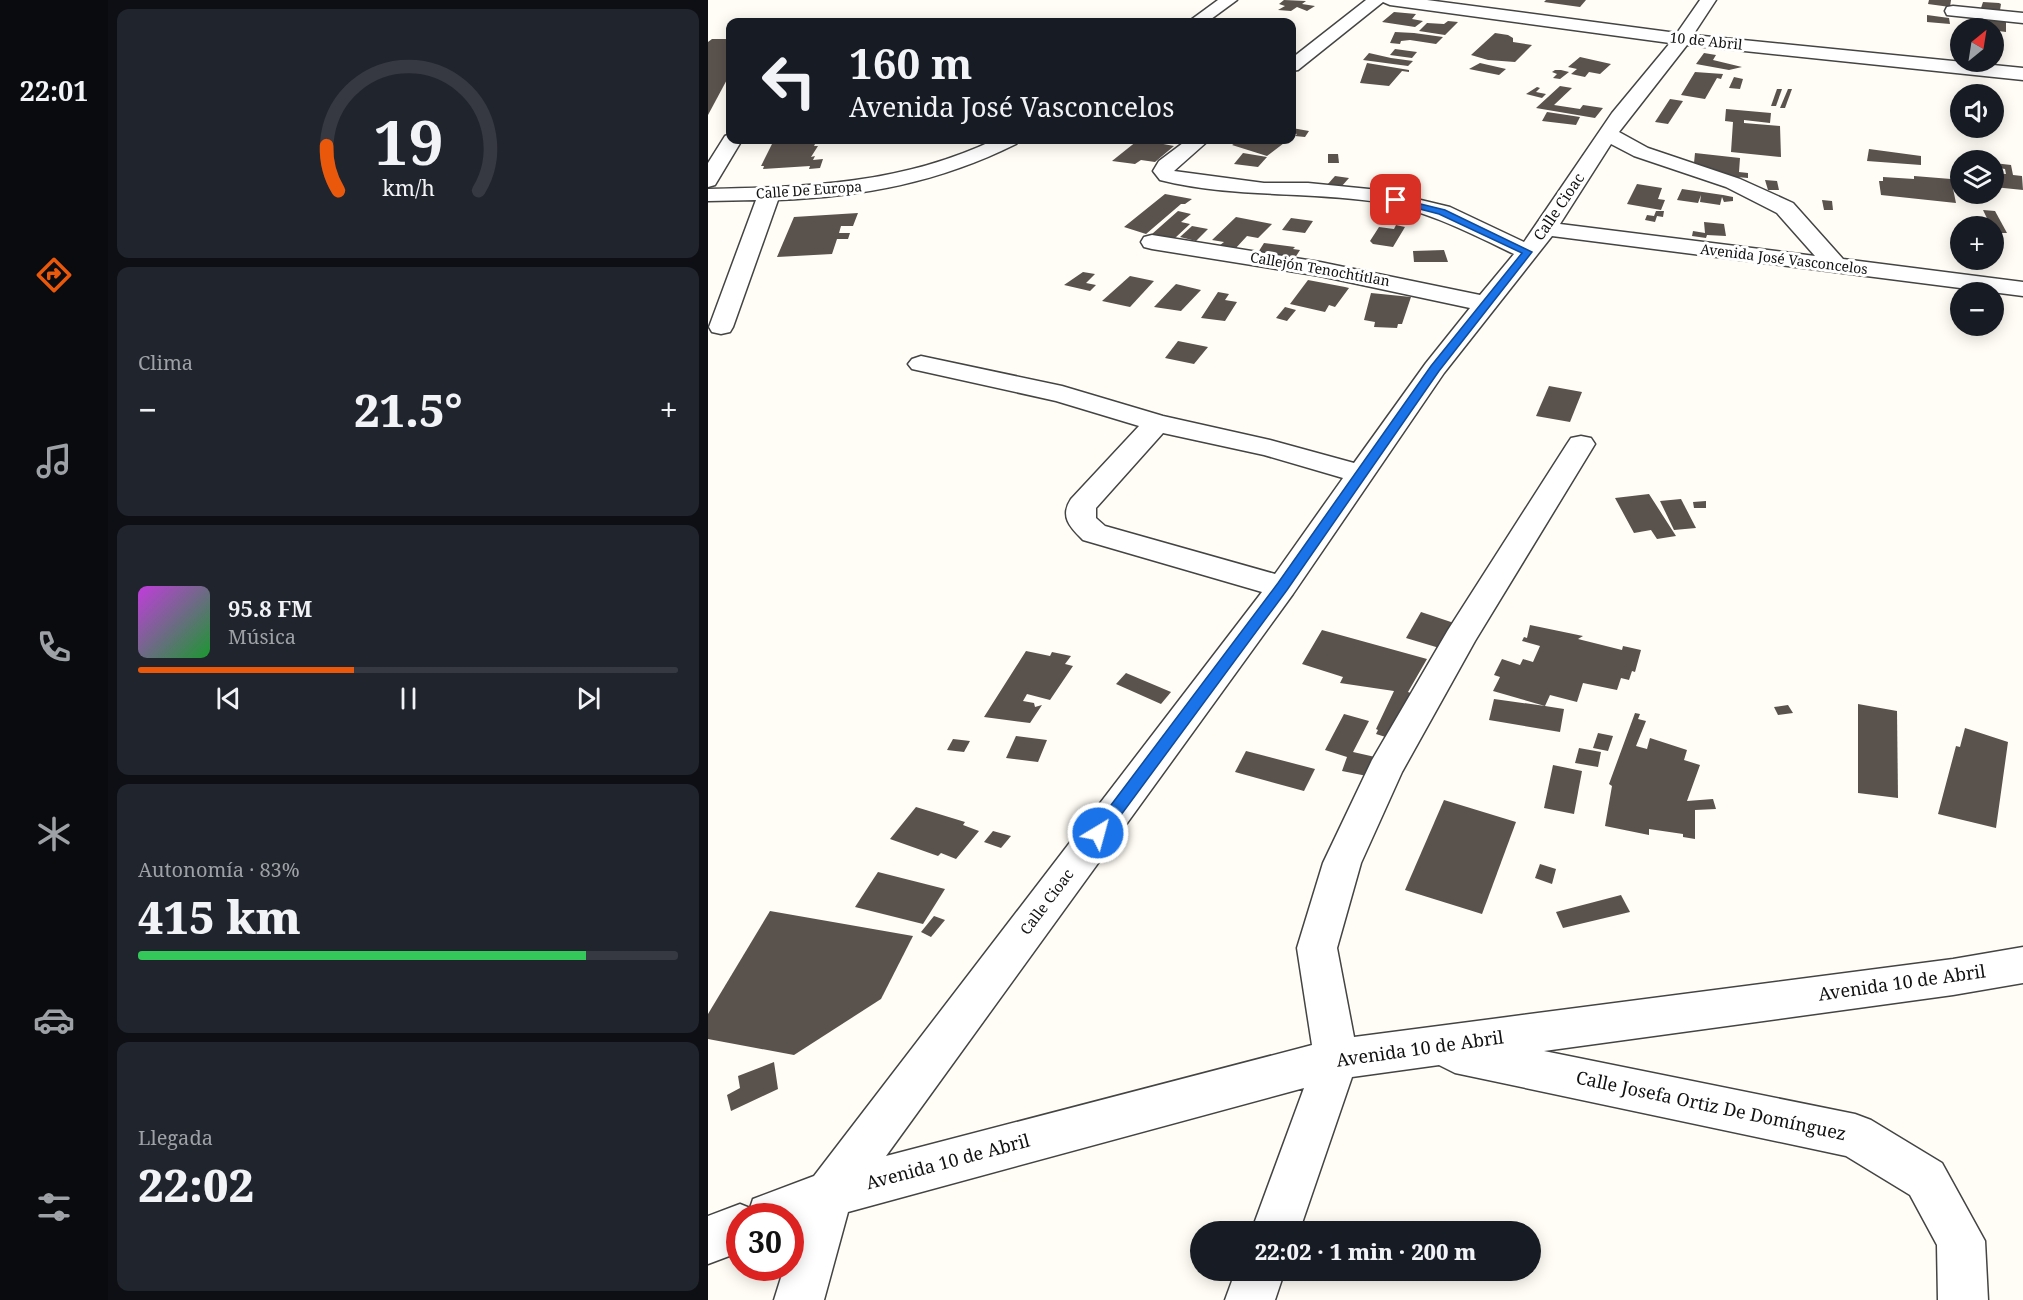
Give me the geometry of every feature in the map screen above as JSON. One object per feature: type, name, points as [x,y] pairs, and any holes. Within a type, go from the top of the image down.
[{"type":"street","points":[[1202,18],[1229,0]]},
{"type":"street","points":[[1296,63],[1377,0]]},
{"type":"street","name":"10 de Abril","points":[[1390,0],[1682,39],[2023,74]]},
{"type":"street","name":"Calle Cioac","points":[[830,1194],[1282,586],[1435,368],[1536,240],[1608,134],[1682,39],[1708,0]]},
{"type":"street","points":[[1953,10],[2023,18]]},
{"type":"street","points":[[1608,134],[1641,152],[1761,195],[1785,208],[1836,266]]},
{"type":"street","points":[[708,181],[730,144]]},
{"type":"street","name":"Calle De Europa","points":[[708,195],[856,189],[920,177],[968,161],[1001,144]]},
{"type":"street","name":"Avenida José Vasconcelos","points":[[1194,144],[1163,171],[1167,176],[1264,189],[1308,189],[1379,196],[1536,240],[1836,266],[2023,289]]},
{"type":"street","points":[[721,327],[769,194]]},
{"type":"street","name":"Callejón Tenochtitlan","points":[[1152,242],[1221,251],[1395,283],[1486,304]]},
{"type":"street","points":[[921,363],[1062,394],[1157,423],[1270,448],[1361,474]]},
{"type":"street","points":[[1157,423],[1080,506],[1081,520],[1094,533],[1282,586]]},
{"type":"street","points":[[1279,1221],[1336,1059],[1317,948],[1342,863],[1391,759],[1460,638],[1581,444]]},
{"type":"street","name":"Avenida 10 de Abril","points":[[804,1204],[830,1194],[1336,1059],[1953,977],[2023,965]]},
{"type":"street","name":"Calle Josefa Ortiz De Domínguez","points":[[1430,1048],[1855,1136],[1926,1179],[1961,1241],[1963,1300]]},
{"type":"street","points":[[799,1300],[830,1194]]},
{"type":"street","points":[[708,1240],[726,1233]]},
{"type":"street","points":[[1250,1300],[1257,1281]]},
{"type":"building","points":[[1284,0],[1306,1],[1302,4],[1315,6],[1307,11],[1297,7],[1291,11],[1278,10],[1285,6],[1279,4]]},
{"type":"building","points":[[1546,0],[1586,0],[1580,7],[1544,2]]},
{"type":"building","points":[[1929,0],[1951,0],[1950,7],[1928,4]]},
{"type":"building","points":[[1983,2],[1999,3],[2001,4],[2000,10],[1984,10],[1981,8]]},
{"type":"building","points":[[1394,12],[1416,14],[1412,19],[1423,21],[1415,27],[1382,22]]},
{"type":"building","points":[[1927,15],[1949,18],[1950,24],[1927,22]]},
{"type":"building","points":[[1448,21],[1458,22],[1445,35],[1419,31],[1427,23],[1444,24]]},
{"type":"building","points":[[1395,32],[1443,37],[1436,44],[1410,40],[1401,41],[1400,44],[1390,43]]},
{"type":"building","points":[[1495,33],[1508,35],[1513,38],[1513,42],[1532,45],[1515,62],[1488,60],[1471,55]]},
{"type":"building","points":[[712,39],[726,39],[726,81],[708,115],[708,42]]},
{"type":"building","points":[[1395,49],[1417,52],[1412,58],[1390,55]]},
{"type":"building","points":[[1369,53],[1413,61],[1408,66],[1363,60]]},
{"type":"building","points":[[1704,53],[1716,55],[1713,60],[1742,67],[1729,70],[1696,64]]},
{"type":"building","points":[[1580,57],[1611,64],[1600,74],[1589,72],[1585,77],[1571,74],[1577,69],[1568,67]]},
{"type":"building","points":[[1367,63],[1409,70],[1409,72],[1402,71],[1389,86],[1360,83]]},
{"type":"building","points":[[1480,63],[1506,69],[1499,75],[1469,69]]},
{"type":"building","points":[[1555,70],[1569,72],[1560,79],[1553,78],[1557,74],[1552,72]]},
{"type":"building","points":[[1695,72],[1723,74],[1721,79],[1717,78],[1705,99],[1681,95]]},
{"type":"building","points":[[1734,77],[1743,79],[1740,89],[1729,88]]},
{"type":"building","points":[[1560,86],[1572,88],[1554,105],[1580,109],[1583,105],[1603,108],[1595,118],[1536,108]]},
{"type":"building","points":[[1537,87],[1540,88],[1536,92],[1546,94],[1542,98],[1526,94]]},
{"type":"building","points":[[1777,89],[1782,89],[1776,106],[1771,106]]},
{"type":"building","points":[[1788,89],[1792,89],[1785,108],[1780,108]]},
{"type":"building","points":[[1670,99],[1683,101],[1668,124],[1655,122]]},
{"type":"building","points":[[1726,109],[1771,113],[1770,123],[1744,120],[1744,123],[1780,126],[1781,157],[1731,152],[1733,122],[1725,121]]},
{"type":"building","points":[[1547,112],[1580,117],[1576,125],[1542,121]]},
{"type":"building","points":[[1296,129],[1309,131],[1305,137],[1296,136]]},
{"type":"building","points":[[772,144],[815,144],[814,146],[818,146],[811,157],[815,156],[813,160],[823,159],[820,168],[809,169],[810,166],[763,169],[764,166],[761,166]]},
{"type":"building","points":[[1133,144],[1174,146],[1155,162],[1141,160],[1135,164],[1112,161]]},
{"type":"building","points":[[1234,144],[1283,144],[1267,156],[1232,145]]},
{"type":"building","points":[[1869,149],[1921,156],[1921,165],[1867,161]]},
{"type":"building","points":[[1243,153],[1267,157],[1258,167],[1234,164]]},
{"type":"building","points":[[1695,153],[1740,158],[1739,172],[1748,173],[1748,178],[1693,173]]},
{"type":"building","points":[[1328,154],[1338,154],[1339,163],[1328,163]]},
{"type":"building","points":[[2004,164],[2011,165],[2013,175],[2022,176],[2023,190],[2004,188]]},
{"type":"building","points":[[1335,176],[1349,178],[1341,187],[1327,185]]},
{"type":"building","points":[[1392,176],[1403,178],[1398,189],[1408,192],[1400,195],[1378,191]]},
{"type":"building","points":[[1914,176],[1950,179],[1950,202],[1881,195],[1879,181],[1883,181],[1883,177],[1914,179]]},
{"type":"building","points":[[1765,180],[1777,181],[1779,190],[1768,190]]},
{"type":"building","points":[[1637,184],[1662,188],[1658,199],[1665,200],[1661,210],[1627,204]]},
{"type":"building","points":[[1682,189],[1733,197],[1733,201],[1724,202],[1722,197],[1720,205],[1700,202],[1701,195],[1698,203],[1677,200]]},
{"type":"building","points":[[1165,194],[1192,199],[1181,204],[1146,234],[1124,227]]},
{"type":"building","points":[[1822,200],[1832,201],[1833,210],[1824,210]]},
{"type":"building","points":[[1983,210],[1995,211],[1998,216],[1986,216]]},
{"type":"building","points":[[1178,211],[1191,214],[1181,222],[1190,224],[1175,238],[1169,241],[1167,237],[1152,234]]},
{"type":"building","points":[[1656,211],[1664,211],[1663,217],[1657,216],[1655,222],[1645,220],[1647,215],[1654,216]]},
{"type":"building","points":[[858,213],[853,226],[841,226],[839,233],[850,233],[848,239],[837,239],[832,254],[777,257],[794,217]]},
{"type":"building","points":[[1236,217],[1272,224],[1258,238],[1247,236],[1235,249],[1215,249],[1224,242],[1212,240]]},
{"type":"building","points":[[1291,218],[1313,221],[1305,233],[1282,230]]},
{"type":"building","points":[[1704,222],[1724,224],[1726,236],[1707,235],[1706,238],[1692,236],[1693,231],[1705,233]]},
{"type":"building","points":[[1396,225],[1405,227],[1393,247],[1373,244],[1370,241],[1379,227],[1394,229]]},
{"type":"building","points":[[1192,226],[1208,229],[1196,241],[1180,237]]},
{"type":"building","points":[[1264,243],[1295,247],[1293,249],[1300,250],[1293,261],[1257,254]]},
{"type":"building","points":[[1444,250],[1448,262],[1414,262],[1413,251]]},
{"type":"building","points":[[1083,272],[1095,274],[1086,283],[1096,285],[1090,291],[1064,285]]},
{"type":"building","points":[[1130,276],[1154,281],[1130,307],[1102,301]]},
{"type":"building","points":[[1308,280],[1349,288],[1335,307],[1329,305],[1325,312],[1290,304]]},
{"type":"building","points":[[1176,284],[1201,290],[1181,311],[1154,307]]},
{"type":"building","points":[[1218,292],[1229,294],[1225,300],[1237,302],[1225,321],[1201,318]]},
{"type":"building","points":[[1371,293],[1411,297],[1402,324],[1398,324],[1397,328],[1374,327],[1375,322],[1364,320]]},
{"type":"building","points":[[1285,307],[1296,310],[1287,321],[1276,318]]},
{"type":"building","points":[[1178,341],[1208,347],[1194,364],[1165,358]]},
{"type":"building","points":[[1549,386],[1582,392],[1570,422],[1536,416]]},
{"type":"building","points":[[1649,494],[1676,536],[1657,539],[1651,530],[1634,533],[1615,498]]},
{"type":"building","points":[[1681,499],[1696,528],[1674,530],[1660,501]]},
{"type":"building","points":[[1706,501],[1706,508],[1694,508],[1693,502]]},
{"type":"building","points":[[1421,612],[1460,625],[1446,650],[1406,638]]},
{"type":"building","points":[[1530,625],[1583,636],[1578,639],[1622,650],[1623,646],[1641,650],[1635,672],[1632,671],[1629,680],[1621,678],[1617,690],[1583,683],[1577,702],[1550,695],[1545,706],[1493,691],[1500,677],[1494,675],[1502,659],[1520,665],[1523,659],[1533,662],[1540,646],[1522,641],[1524,637],[1527,638]]},
{"type":"building","points":[[1322,630],[1427,659],[1408,692],[1413,694],[1392,739],[1376,734],[1378,730],[1376,729],[1394,691],[1340,683],[1343,677],[1302,664]]},
{"type":"building","points":[[1026,651],[1050,656],[1052,652],[1071,656],[1065,664],[1073,666],[1050,700],[1027,694],[1023,701],[1034,703],[1035,707],[1042,705],[1030,723],[984,717]]},
{"type":"building","points":[[1126,673],[1171,692],[1161,704],[1116,684]]},
{"type":"building","points":[[1494,699],[1564,709],[1560,732],[1489,720]]},
{"type":"building","points":[[1858,704],[1897,711],[1898,798],[1858,793]]},
{"type":"building","points":[[1788,705],[1793,713],[1778,715],[1774,707]]},
{"type":"building","points":[[1635,713],[1640,714],[1638,719],[1646,721],[1636,746],[1647,749],[1650,738],[1687,750],[1684,760],[1700,765],[1687,801],[1713,799],[1716,809],[1695,810],[1695,839],[1683,837],[1683,834],[1649,829],[1649,835],[1605,826],[1612,786],[1609,784]]},
{"type":"building","points":[[1344,714],[1369,721],[1353,752],[1384,759],[1377,778],[1342,771],[1347,757],[1325,750]]},
{"type":"building","points":[[1965,728],[2008,742],[1996,828],[1938,814],[1956,746],[1960,747]]},
{"type":"building","points":[[1598,733],[1613,736],[1608,751],[1593,748]]},
{"type":"building","points":[[1016,736],[1047,740],[1038,762],[1006,758]]},
{"type":"building","points":[[953,739],[970,741],[964,752],[947,750]]},
{"type":"building","points":[[1579,748],[1601,752],[1598,767],[1575,763]]},
{"type":"building","points":[[1246,751],[1315,769],[1304,791],[1235,772]]},
{"type":"building","points":[[1553,765],[1582,771],[1574,814],[1544,808]]},
{"type":"building","points":[[1444,800],[1516,822],[1482,914],[1405,890]]},
{"type":"building","points":[[916,807],[965,822],[963,825],[979,831],[956,859],[941,853],[938,856],[890,839]]},
{"type":"building","points":[[993,831],[1011,836],[1001,848],[984,842]]},
{"type":"building","points":[[1540,864],[1556,869],[1552,884],[1535,878]]},
{"type":"building","points":[[878,872],[945,889],[923,924],[855,907]]},
{"type":"building","points":[[1621,895],[1630,912],[1563,928],[1556,912]]},
{"type":"building","points":[[770,911],[913,936],[881,999],[794,1055],[708,1039],[708,1014]]},
{"type":"building","points":[[934,916],[945,920],[931,937],[921,932]]},
{"type":"building","points":[[774,1062],[778,1089],[731,1111],[727,1095],[740,1088],[738,1076]]},
{"type":"route","points":[[1098,833],[1282,586],[1435,368],[1527,252],[1442,212],[1396,200]]}]
